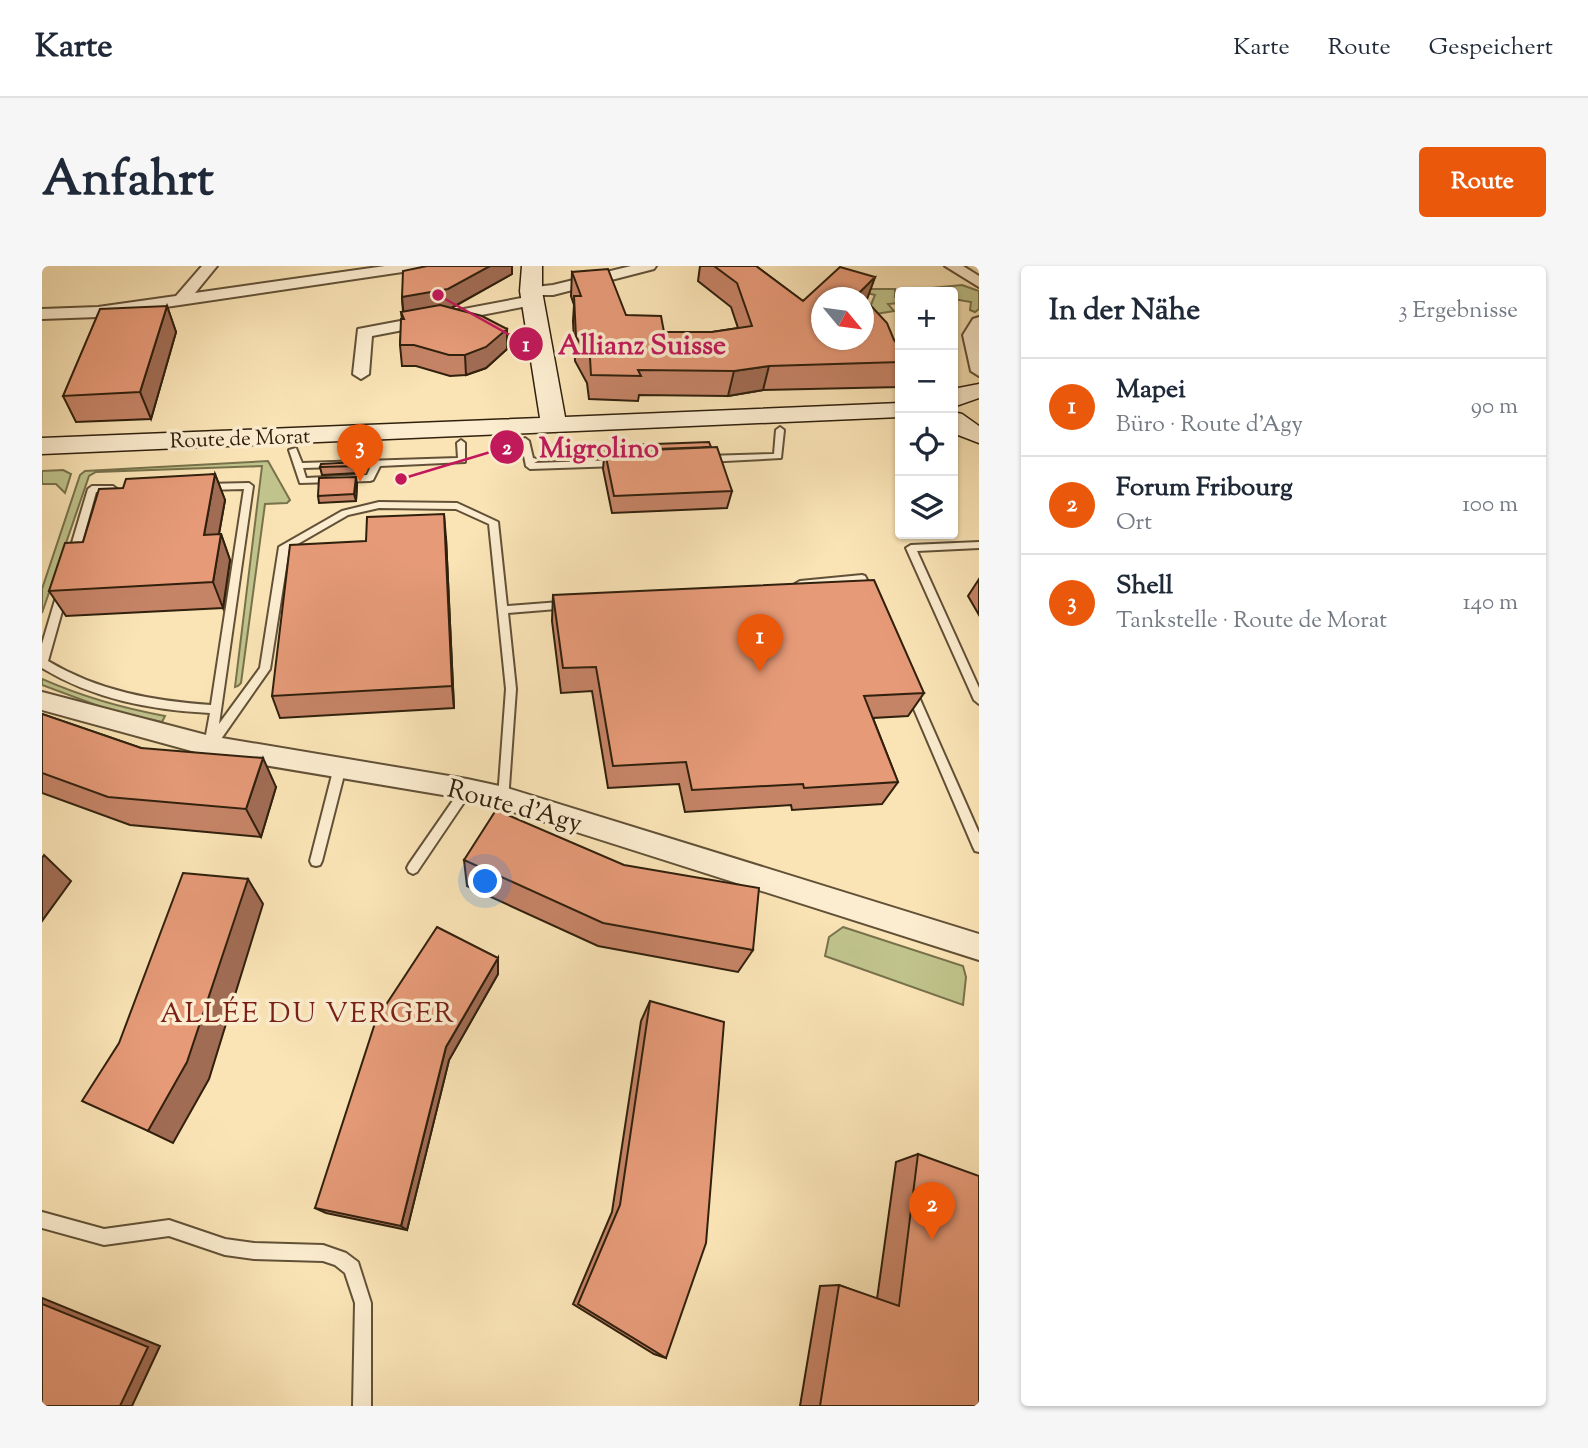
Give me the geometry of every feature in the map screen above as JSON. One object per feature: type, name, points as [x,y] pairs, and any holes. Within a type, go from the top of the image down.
[{"type":"main road","points":[[532,266],[532,296],[554,426]]},
{"type":"main road","points":[[958,396],[979,391]]},
{"type":"main road","name":"Route de Morat","points":[[42,446],[895,410]]},
{"type":"main road","name":"Route de Morat","points":[[42,461],[295,458],[461,443],[527,451],[779,440],[895,427]]},
{"type":"street","points":[[181,300],[209,266]]},
{"type":"street","points":[[42,314],[98,312],[416,266]]},
{"type":"street","points":[[361,374],[364,331],[400,329],[649,266]]},
{"type":"street","points":[[952,266],[979,282]]},
{"type":"street","points":[[979,322],[971,335],[979,371]]},
{"type":"street","name":"Route d'Agy","points":[[42,701],[210,746],[467,789],[504,798],[979,947]]},
{"type":"lane","points":[[695,456],[778,456],[779,440]]},
{"type":"lane","points":[[377,463],[370,478],[303,481],[295,458],[377,463],[462,460],[461,443]]},
{"type":"lane","points":[[527,451],[530,466],[626,459]]},
{"type":"lane","points":[[197,487],[249,486],[210,746]]},
{"type":"lane","points":[[69,569],[92,489],[118,489]]},
{"type":"lane","points":[[210,746],[265,670],[284,547],[345,513],[379,505],[457,506],[494,522],[510,689],[504,798]]},
{"type":"lane","points":[[979,545],[911,548],[979,700]]},
{"type":"lane","points":[[793,584],[862,578],[873,604]]},
{"type":"lane","points":[[65,582],[42,662],[66,679],[123,695],[170,707],[215,709]]},
{"type":"lane","points":[[503,610],[586,602]]},
{"type":"lane","points":[[907,681],[979,847]]},
{"type":"lane","points":[[316,862],[340,767]]},
{"type":"lane","points":[[413,868],[467,789]]},
{"type":"lane","points":[[42,1220],[104,1237],[169,1228],[225,1247],[254,1251],[323,1253],[340,1259],[352,1268],[363,1303],[362,1406]]},
{"type":"green space","points":[[962,285],[979,291],[979,309],[975,312],[970,310],[971,302],[958,300],[958,287],[942,287]]},
{"type":"green space","points":[[874,289],[895,289],[895,303],[888,304],[894,311],[874,314]]},
{"type":"green space","points":[[268,461],[290,500],[287,503],[265,504],[241,683],[238,686],[235,687],[262,466],[96,472],[89,476],[42,613],[42,589],[80,475],[85,471]]},
{"type":"green space","points":[[63,470],[71,474],[65,493],[56,484],[42,484],[42,471]]},
{"type":"green space","points":[[42,679],[102,701],[165,716],[162,722],[112,711],[42,685]]},
{"type":"green space","points":[[843,927],[963,966],[966,977],[963,1005],[825,956],[829,937]]},
{"type":"building","points":[[427,266],[490,266],[448,289],[402,297],[403,271]]},
{"type":"building","points":[[714,266],[756,266],[803,301],[811,294],[811,350],[874,350],[874,309],[887,323],[895,341],[895,362],[769,366],[734,371],[638,370],[641,376],[591,375],[590,358],[576,337],[574,296],[581,296],[572,272],[608,269],[626,315],[661,316],[664,332],[712,332],[752,326],[737,283]]},
{"type":"building","points":[[840,267],[875,277],[865,287],[818,287]]},
{"type":"building","points":[[440,305],[482,316],[507,329],[486,347],[465,355],[449,355],[414,345],[400,345],[401,319],[404,319],[401,312]]},
{"type":"building","points":[[167,306],[140,392],[63,396],[100,309]]},
{"type":"building","points":[[709,442],[711,447],[601,451],[600,446]]},
{"type":"building","points":[[717,447],[732,491],[614,496],[605,452]]},
{"type":"building","points":[[357,462],[356,466],[320,467],[321,464]]},
{"type":"building","points":[[215,474],[204,535],[221,534],[213,582],[49,591],[65,543],[83,542],[99,489],[123,488],[126,479]]},
{"type":"building","points":[[356,477],[354,494],[318,496],[319,478]]},
{"type":"building","points":[[444,514],[452,686],[272,696],[290,545],[366,541],[367,517]]},
{"type":"building","points":[[874,580],[924,693],[864,696],[898,782],[804,788],[803,784],[692,790],[686,762],[613,766],[596,667],[563,668],[553,595]]},
{"type":"building","points":[[42,714],[141,748],[263,758],[246,809],[108,797],[42,773]]},
{"type":"building","points":[[496,810],[624,865],[759,888],[753,950],[603,923],[464,860]]},
{"type":"building","points":[[183,873],[248,879],[187,1062],[148,1131],[82,1101],[119,1043]]},
{"type":"building","points":[[437,927],[498,958],[446,1047],[401,1226],[315,1208],[376,1020]]},
{"type":"building","points":[[650,1001],[724,1022],[706,1243],[666,1358],[578,1304],[620,1205]]},
{"type":"building","points":[[918,1154],[979,1176],[979,1406],[820,1406],[839,1285],[899,1306]]},
{"type":"building","points":[[42,1304],[148,1347],[120,1406],[42,1406]]},
{"type":"place","name":"Allianz Suisse","points":[[438,295]]},
{"type":"place","name":"Migrolino","points":[[401,479]]},
{"type":"place","name":"Shell","points":[[360,482]]},
{"type":"place","name":"Mapei","points":[[760,672]]},
{"type":"place","name":"Forum Fribourg","points":[[932,1240]]},
{"type":"district","name":"ALLÉE DU VERGER","points":[[308,1012]]}]
